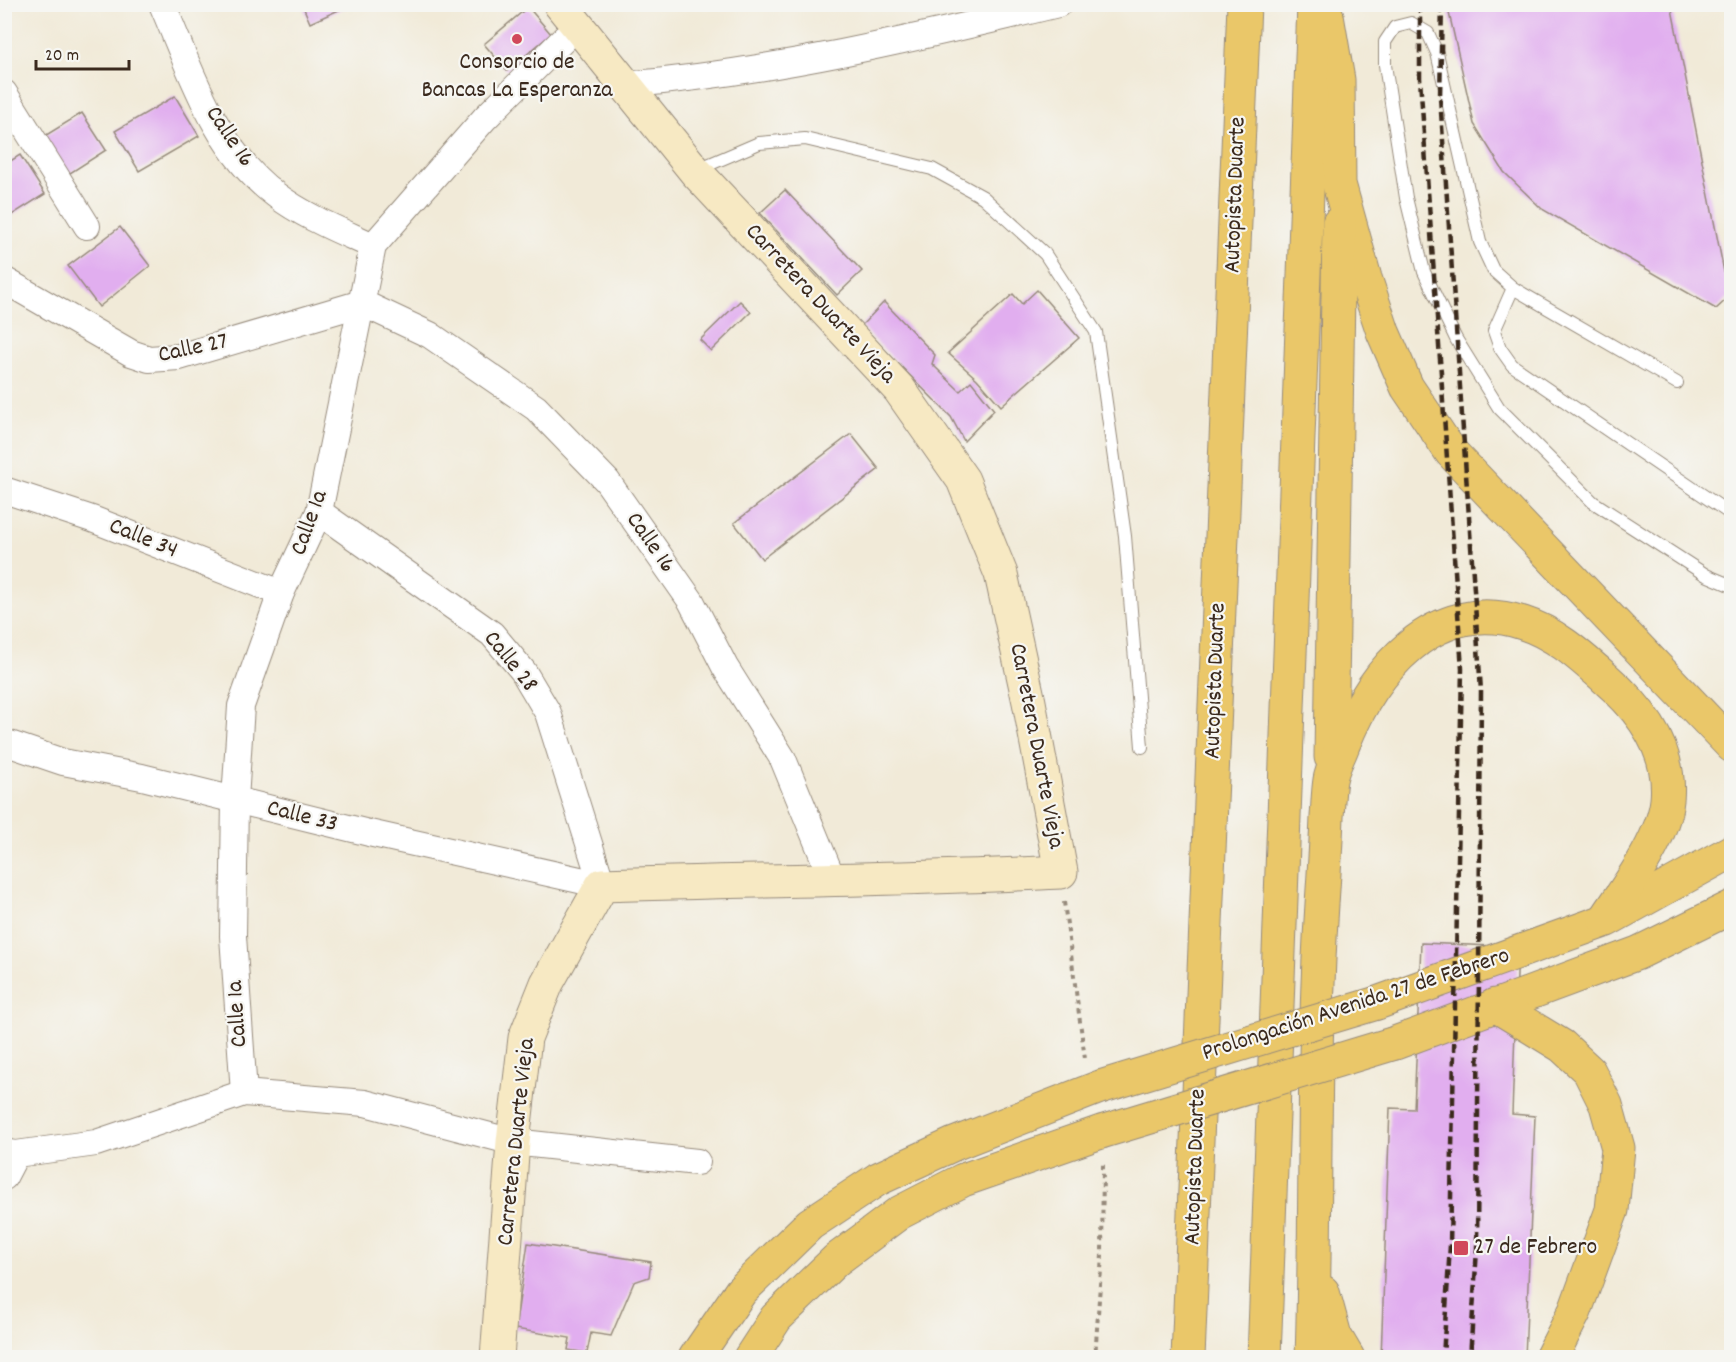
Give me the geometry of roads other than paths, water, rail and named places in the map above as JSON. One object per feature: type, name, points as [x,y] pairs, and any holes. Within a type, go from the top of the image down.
[{"type":"main road","name":"Autopista Duarte","points":[[1188,1358],[1244,4]]},
{"type":"main road","points":[[1264,1358],[1314,4]]},
{"type":"main road","points":[[1312,1358],[1318,953],[1330,779],[1340,184],[1338,80],[1325,4]]},
{"type":"main road","name":"Carretera Duarte Vieja","points":[[497,1358],[513,1142],[525,1038],[547,983],[602,885],[832,878],[945,878],[1060,872],[1029,702],[1001,574],[963,480],[899,389],[695,171],[568,16]]},
{"type":"main road","points":[[1340,184],[1365,278],[1383,332],[1407,387],[1451,452],[1730,743]]},
{"type":"main road","points":[[1330,779],[1355,715],[1377,678],[1405,650],[1439,625],[1478,617],[1522,623],[1568,645],[1622,692],[1647,724],[1661,748],[1666,771],[1667,799],[1662,823],[1635,874],[1605,920]]},
{"type":"main road","name":"Prolongación Avenida 27 de Febrero","points":[[695,1358],[741,1292],[810,1224],[878,1179],[954,1144],[1094,1089],[1377,1003],[1605,920],[1731,851]]},
{"type":"main road","name":"Prolongación Avenida 27 de Febrero","points":[[750,1358],[776,1318],[836,1260],[899,1213],[963,1180],[1099,1144],[1395,1043],[1441,1024],[1638,953],[1731,907]]},
{"type":"main road","points":[[1426,986],[1441,1024]]},
{"type":"main road","points":[[1495,1005],[1562,1046],[1589,1071],[1606,1105],[1618,1148],[1612,1209],[1575,1311],[1551,1358]]},
{"type":"main road","points":[[1315,1265],[1335,1336],[1348,1358]]},
{"type":"street","name":"Calle 16","points":[[162,4],[213,118],[238,158],[275,195],[316,219],[373,246]]},
{"type":"street","points":[[624,85],[701,78],[880,46],[1058,4]]},
{"type":"street","points":[[373,246],[485,118],[568,16]]},
{"type":"street","points":[[4,93],[87,226]]},
{"type":"street","name":"Calle 1a","points":[[244,1093],[233,936],[235,800],[242,706],[281,593],[319,512],[373,246]]},
{"type":"street","name":"Calle 27","points":[[4,280],[131,353],[149,358],[179,357],[362,303]]},
{"type":"street","name":"Calle 16","points":[[362,303],[430,335],[536,408],[607,481],[691,602],[725,667],[783,759],[832,878]]},
{"type":"street","name":"Calle 34","points":[[4,490],[92,519],[281,593]]},
{"type":"street","name":"Calle 28","points":[[319,512],[492,634],[523,670],[548,714],[602,885]]},
{"type":"street","name":"Calle 33","points":[[4,742],[63,762],[142,777],[602,885]]},
{"type":"street","points":[[4,1177],[10,1153],[96,1143],[244,1093],[365,1103],[513,1142],[697,1162]]},
{"type":"lane","points":[[1677,383],[1513,288],[1493,270],[1480,242],[1437,54],[1428,33],[1420,26],[1403,24],[1389,33],[1385,42],[1385,65],[1406,198],[1424,272],[1456,339],[1499,408],[1593,502],[1706,575],[1731,586]]},
{"type":"lane","points":[[695,171],[759,143],[805,139],[932,169],[983,197],[1045,254],[1096,332],[1125,536],[1142,747]]},
{"type":"lane","points":[[1513,288],[1494,332],[1500,348],[1512,366],[1731,515]]},
{"type":"railway","points":[[1420,4],[1420,78],[1462,669],[1450,1245],[1443,1358]]},
{"type":"railway","points":[[1442,4],[1440,97],[1481,691],[1477,1249],[1470,1358]]},
{"type":"place","name":"Consorcio de Bancas La Esperanza","points":[[517,39]]},
{"type":"place","name":"27 de Febrero","points":[[1461,1248]]}]
